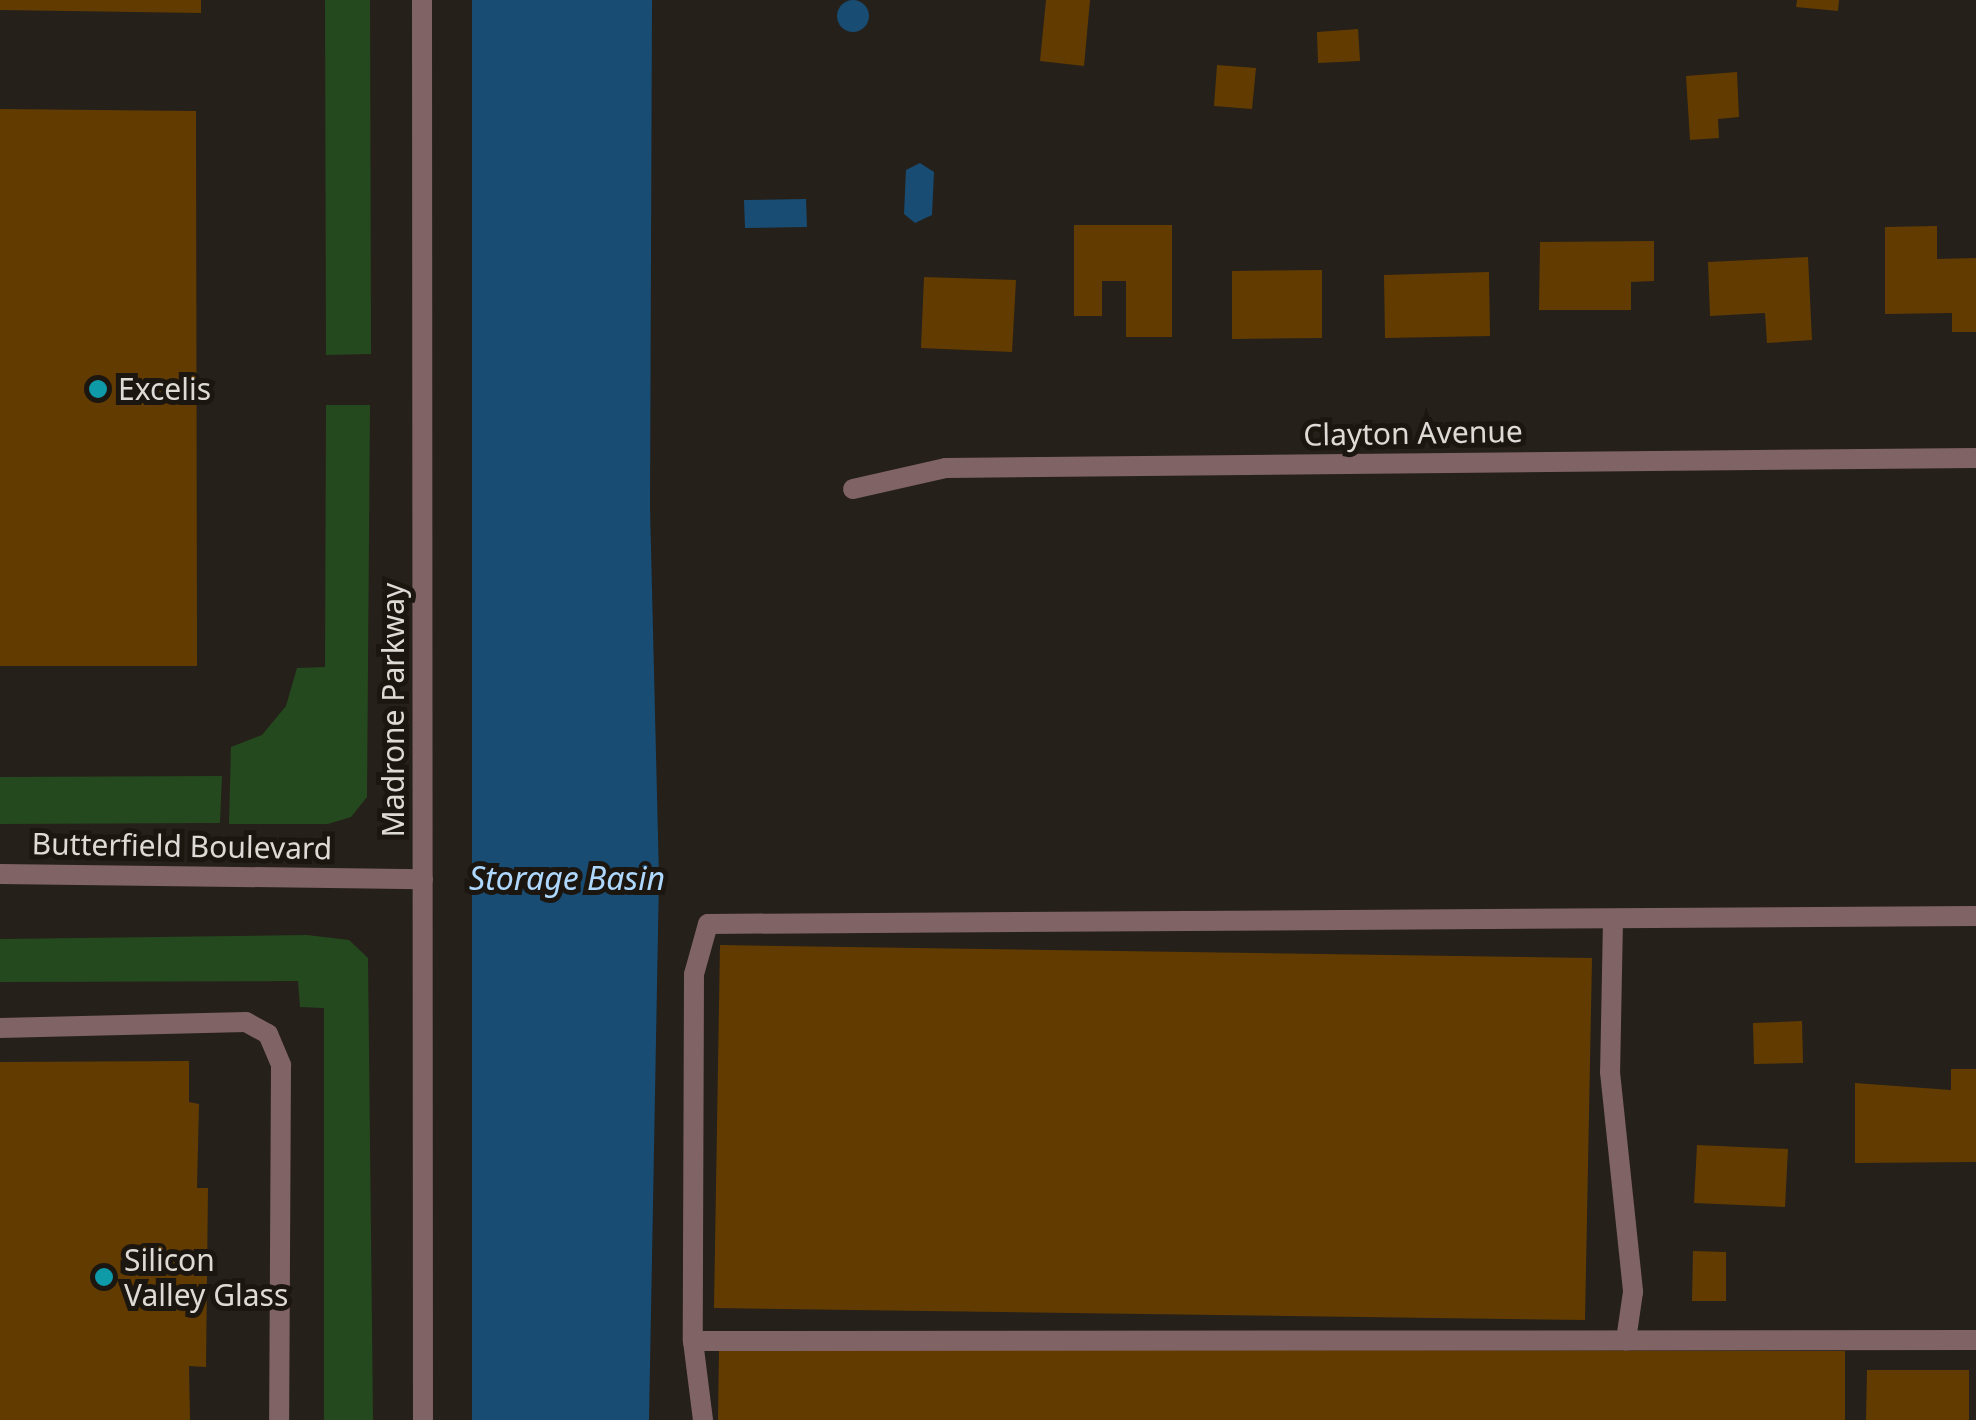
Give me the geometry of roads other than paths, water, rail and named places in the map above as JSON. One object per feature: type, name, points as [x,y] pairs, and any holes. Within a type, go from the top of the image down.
[{"type":"street","name":"Madrone Parkway","points":[[422,0],[422,1420]]},
{"type":"street","name":"Clayton Avenue","points":[[853,490],[946,468],[1976,458]]},
{"type":"street","name":"Butterfield Boulevard","points":[[0,874],[423,879]]},
{"type":"street","points":[[704,1420],[693,1341],[694,974],[708,924],[1976,916]]},
{"type":"street","points":[[1613,920],[1610,1072],[1633,1292],[1626,1340]]},
{"type":"street","points":[[0,1028],[246,1022],[268,1034],[282,1065],[279,1420]]},
{"type":"street","points":[[693,1341],[1976,1340]]},
{"type":"water","name":"Storage Basin","points":[[472,0],[652,0],[650,508],[659,877],[649,1420],[472,1420]]},
{"type":"water","points":[[853,0],[864,5],[869,16],[864,27],[853,32],[842,27],[837,16],[842,5]]},
{"type":"water","points":[[920,163],[934,172],[932,215],[915,223],[904,214],[906,170]]},
{"type":"water","points":[[806,199],[807,227],[745,228],[744,200]]},
{"type":"place","name":"Excelis","points":[[98,389]]},
{"type":"place","name":"Silicon Valley Glass","points":[[104,1277]]}]
